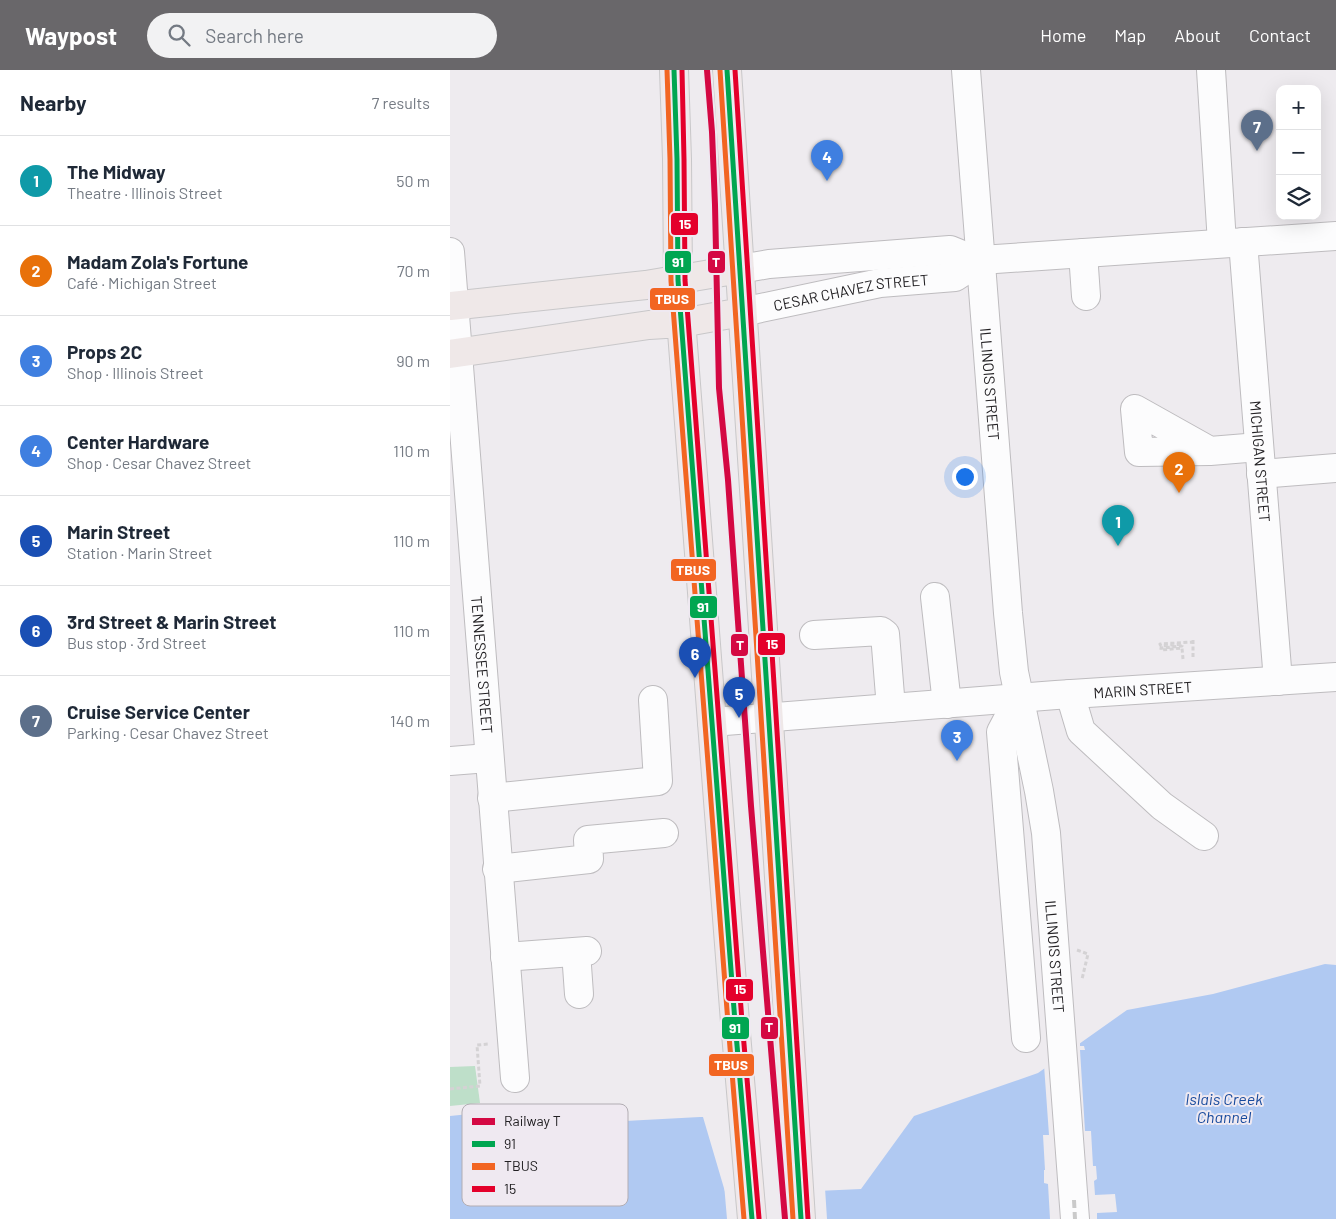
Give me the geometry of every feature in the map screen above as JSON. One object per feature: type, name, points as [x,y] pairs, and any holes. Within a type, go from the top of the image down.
[{"type":"main road","points":[[674,70],[680,322],[752,1219]]},
{"type":"main road","points":[[727,70],[801,1219]]},
{"type":"main road","name":"CESAR CHAVEZ STREET","points":[[452,306],[646,285],[740,269]]},
{"type":"main road","name":"CESAR CHAVEZ STREET","points":[[454,354],[742,312]]},
{"type":"street","name":"ILLINOIS STREET","points":[[966,70],[1008,613],[1014,672],[1040,791],[1046,832],[1075,1219]]},
{"type":"street","name":"MICHIGAN STREET","points":[[1211,70],[1259,447],[1278,681]]},
{"type":"street","name":"CESAR CHAVEZ STREET","points":[[740,269],[769,264],[950,250],[972,259],[981,260],[1336,236]]},
{"type":"street","name":"TENNESSEE STREET","points":[[450,252],[456,417],[492,798],[514,1078]]},
{"type":"street","points":[[1083,253],[1086,296]]},
{"type":"street","name":"CESAR CHAVEZ STREET","points":[[742,312],[880,283],[955,277],[981,260]]},
{"type":"street","points":[[1210,451],[1259,447]]},
{"type":"street","points":[[1261,474],[1336,468]]},
{"type":"street","points":[[935,597],[947,704]]},
{"type":"street","points":[[814,635],[880,631],[885,634],[891,708]]},
{"type":"street","name":"MARIN STREET","points":[[712,722],[1070,694],[1336,677]]},
{"type":"street","points":[[1070,694],[1081,731],[1162,806],[1204,836]]},
{"type":"street","points":[[1019,698],[1001,732],[1026,1038]]},
{"type":"street","points":[[492,798],[658,781],[653,700]]},
{"type":"street","points":[[450,761],[488,758]]},
{"type":"street","points":[[497,869],[589,859],[588,840],[664,833]]},
{"type":"street","points":[[505,957],[582,951],[579,994]]},
{"type":"path","points":[[1183,659],[1182,648],[1161,650],[1161,648],[1182,646],[1182,644],[1160,646],[1160,644],[1193,641],[1193,658]]},
{"type":"path","points":[[450,1088],[480,1086],[477,1045],[512,1043]]},
{"type":"green space","points":[[475,1066],[480,1103],[450,1106],[450,1067]]},
{"type":"water","name":"Islais Creek Channel","points":[[1325,964],[1336,965],[1336,1219],[450,1219],[450,1116],[462,1115],[462,1206],[628,1206],[628,1121],[703,1117],[726,1195],[861,1189],[914,1116],[1038,1073],[1127,1010],[1213,994]]},
{"type":"pier","points":[[1080,1041],[1080,1046],[1084,1046],[1085,1050],[1080,1050],[1085,1131],[1091,1131],[1093,1166],[1096,1166],[1097,1179],[1094,1181],[1095,1195],[1115,1194],[1117,1212],[1097,1213],[1097,1219],[1050,1219],[1048,1184],[1044,1183],[1043,1135],[1049,1135],[1044,1065]]},
{"type":"pier","points":[[724,1184],[728,1193],[825,1188],[827,1219],[727,1219]]},
{"type":"railway","points":[[1074,1200],[1075,1219]]},
{"type":"rail line","name":"T","points":[[707,70],[715,205],[719,388],[728,480],[751,806],[785,1219]]},
{"type":"transit line","name":"TBUS","points":[[667,70],[671,281],[744,1219]]},
{"type":"transit line","name":"91","points":[[674,70],[678,280],[752,1219]]},
{"type":"transit line","name":"15","points":[[682,70],[685,280],[759,1218]]},
{"type":"transit line","name":"TBUS","points":[[720,70],[793,1219]]},
{"type":"transit line","name":"91","points":[[727,70],[801,1219]]},
{"type":"transit line","name":"15","points":[[735,70],[808,1219]]},
{"type":"place","name":"Cruise Service Center","points":[[1257,151]]},
{"type":"place","name":"Center Hardware","points":[[827,181]]},
{"type":"place","name":"Madam Zola's Fortune","points":[[1179,493]]},
{"type":"place","name":"The Midway","points":[[1118,546]]},
{"type":"place","name":"3rd Street & Marin Street","points":[[695,678]]},
{"type":"place","name":"Marin Street","points":[[739,718]]},
{"type":"place","name":"Props 2C","points":[[957,761]]}]
